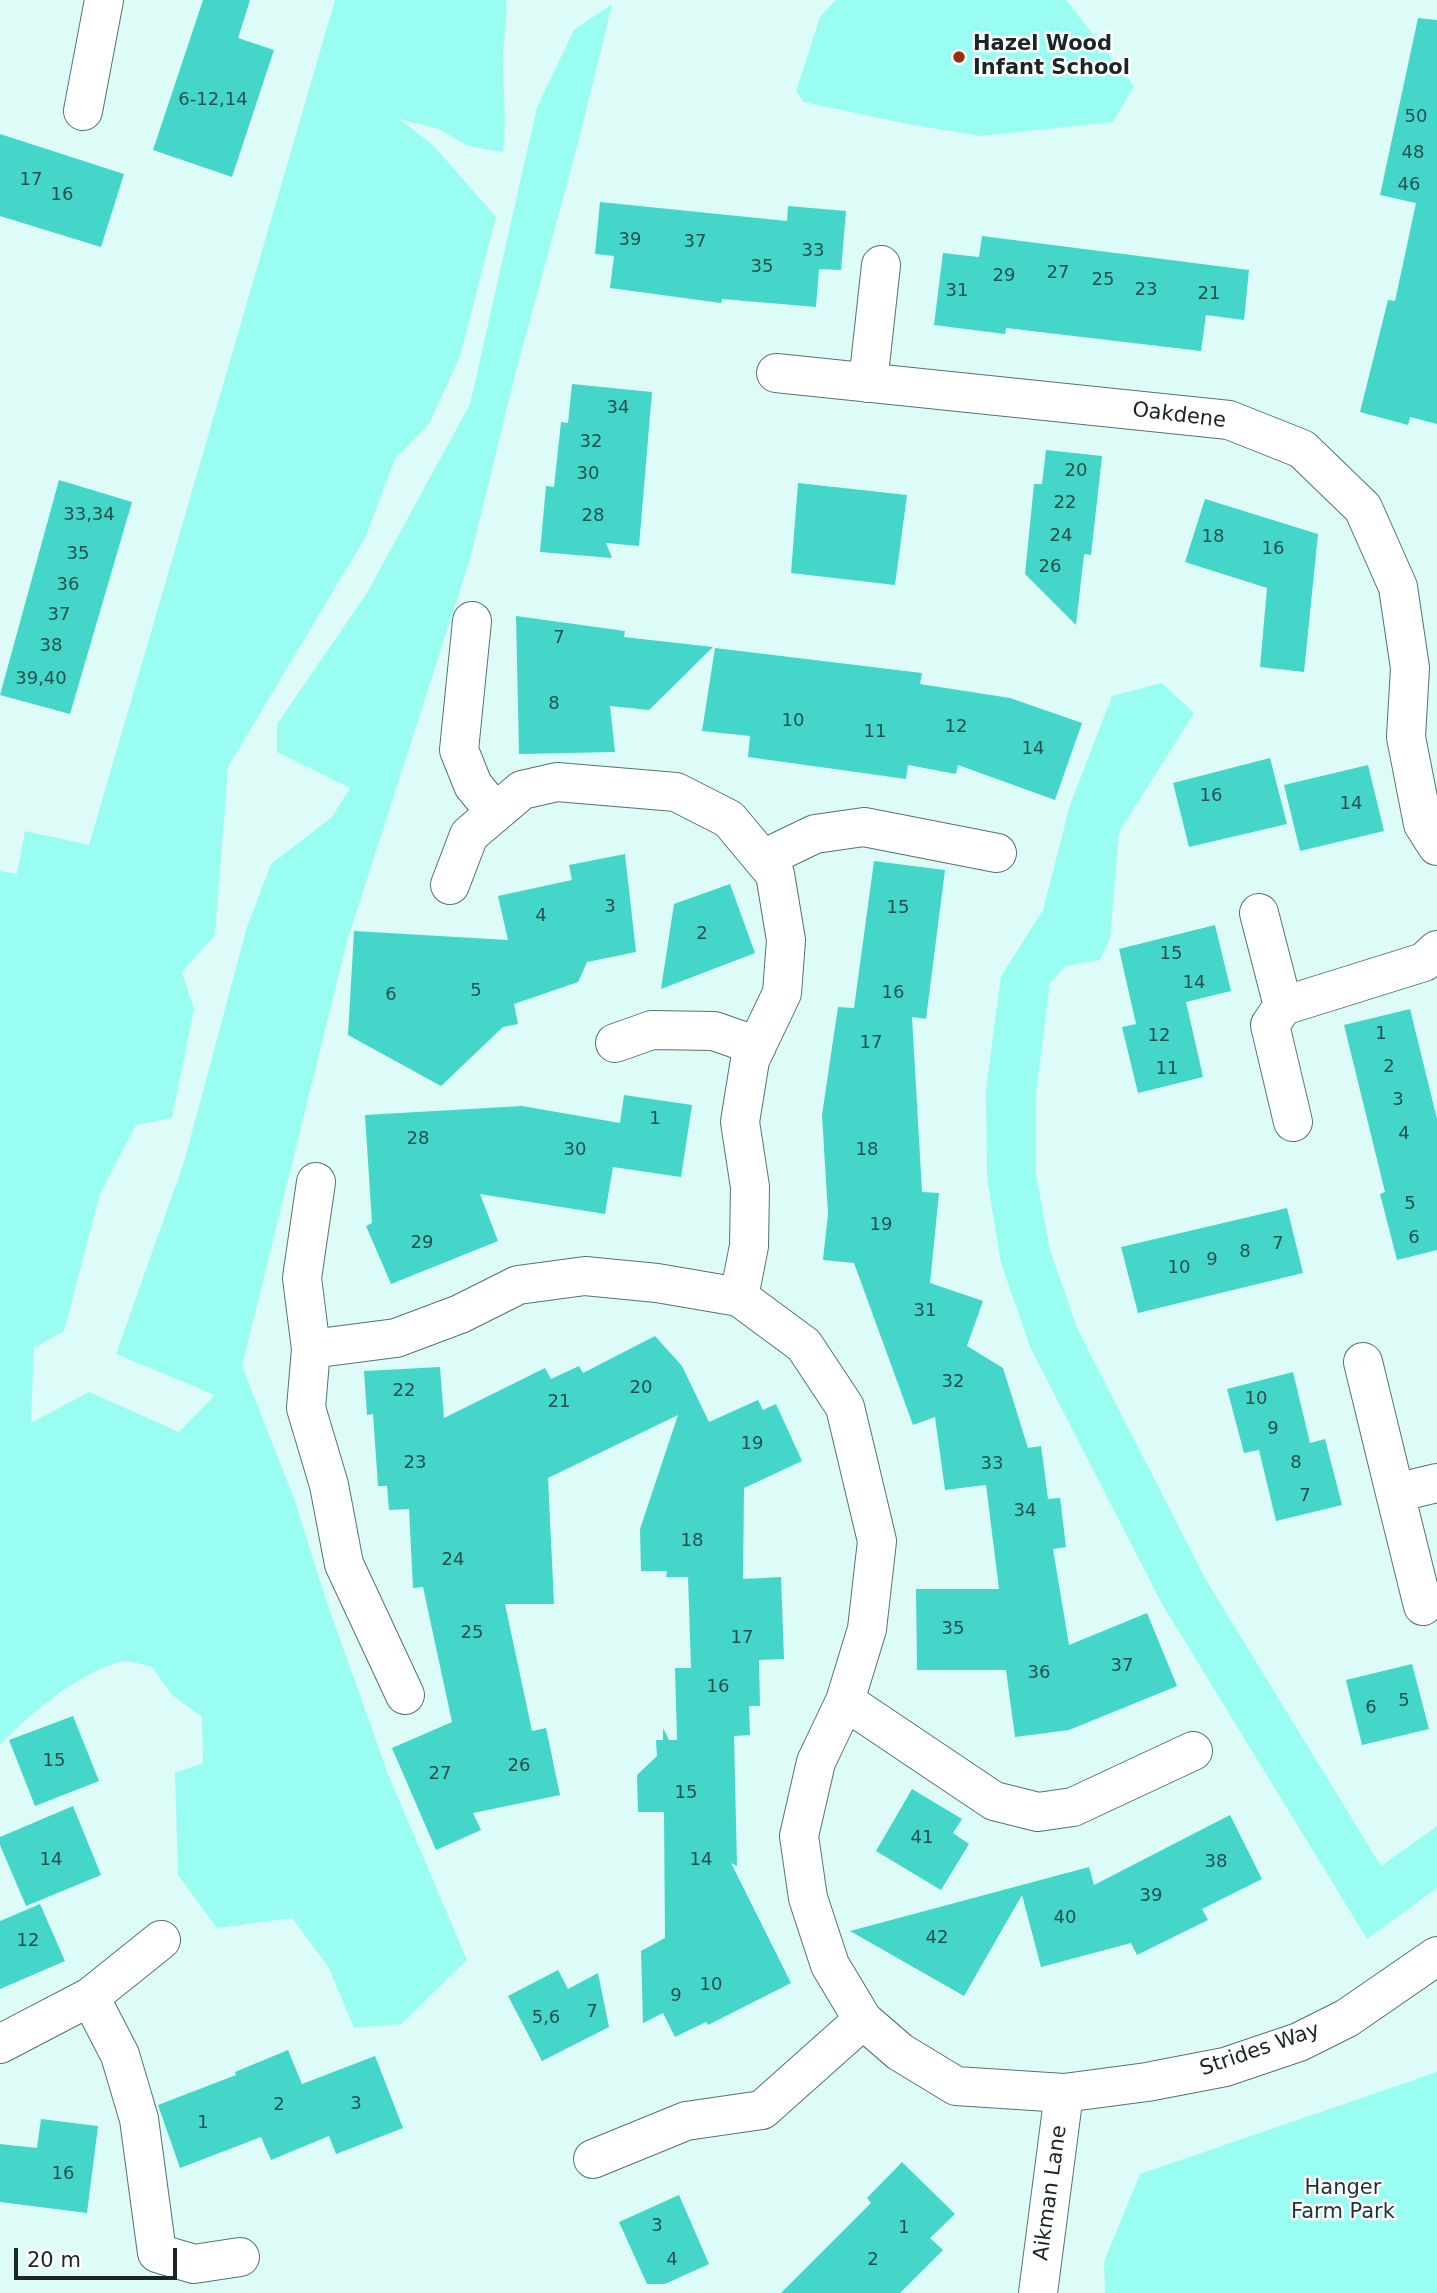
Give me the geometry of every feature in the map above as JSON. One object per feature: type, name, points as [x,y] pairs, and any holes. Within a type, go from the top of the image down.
[{"type":"street","points":[[83,111],[104,0]]},
{"type":"street","points":[[868,383],[881,265]]},
{"type":"street","name":"Oakdene","points":[[776,373],[1229,420],[1302,449],[1363,508],[1398,587],[1410,668],[1406,737],[1423,824],[1437,846]]},
{"type":"street","points":[[472,621],[459,750],[473,785],[495,812]]},
{"type":"street","points":[[311,1349],[396,1338],[460,1314],[518,1285],[585,1276],[657,1283],[739,1297],[750,1245],[750,1187],[740,1122],[750,1060],[782,993],[786,940],[775,874],[729,819],[676,792],[557,782],[522,790],[470,835],[450,885]]},
{"type":"street","points":[[763,859],[815,834],[864,827],[998,853]]},
{"type":"street","points":[[1259,913],[1283,1006]]},
{"type":"street","points":[[1293,1122],[1270,1025],[1283,1006],[1424,962],[1437,950]]},
{"type":"street","points":[[615,1043],[652,1030],[713,1031],[757,1046]]},
{"type":"street","points":[[316,1182],[302,1278],[311,1349],[306,1408],[329,1485],[344,1564],[405,1695]]},
{"type":"street","name":"Strides Way","points":[[739,1297],[804,1345],[845,1407],[877,1541],[867,1629],[845,1701],[816,1762],[799,1836],[808,1898],[830,1965],[863,2020],[900,2052],[956,2086],[1064,2093],[1147,2082],[1225,2067],[1299,2042],[1347,2018],[1437,1956]]},
{"type":"street","points":[[1363,1362],[1423,1606]]},
{"type":"street","points":[[1395,1493],[1437,1483]]},
{"type":"street","points":[[845,1701],[994,1801],[1038,1812],[1073,1807],[1193,1751]]},
{"type":"street","points":[[0,2045],[90,1997],[161,1940]]},
{"type":"street","points":[[90,1997],[120,2054],[139,2119],[157,2253],[194,2264],[240,2257]]},
{"type":"street","points":[[593,2159],[685,2122],[762,2110],[863,2020]]},
{"type":"street","name":"Aikman Lane","points":[[1038,2293],[1064,2093]]},
{"type":"green space","points":[[335,0],[506,0],[503,152],[468,146],[439,129],[399,119],[433,145],[496,217],[460,356],[429,424],[395,459],[366,536],[228,767],[215,935],[182,972],[194,1009],[172,1118],[136,1125],[100,1194],[64,1331],[34,1348],[31,1423],[89,1392],[179,1432],[215,1395],[116,1354],[184,1162],[247,927],[271,864],[332,817],[350,788],[277,752],[277,724],[367,593],[470,404],[537,107],[574,30],[612,4],[470,559],[347,941],[242,1366],[295,1501],[325,1597],[388,1774],[467,1960],[401,2024],[354,2028],[329,1968],[292,1918],[217,1928],[178,1875],[175,1773],[203,1763],[202,1717],[172,1695],[152,1667],[120,1662],[88,1675],[55,1696],[0,1745],[0,871],[17,874],[25,831],[89,845]]},
{"type":"green space","points":[[836,0],[1066,0],[1134,86],[1113,122],[981,136],[907,124],[804,102],[796,91],[820,17]]},
{"type":"green space","points":[[1162,683],[1194,713],[1119,832],[1110,939],[1100,960],[1066,966],[1050,983],[1036,1093],[1036,1174],[1050,1250],[1077,1328],[1206,1580],[1381,1866],[1437,1826],[1437,1888],[1367,1939],[1162,1604],[1030,1347],[1001,1263],[987,1178],[986,1089],[1001,976],[1043,910],[1070,805],[1112,696]]},
{"type":"green space","name":"Hanger Farm Park","points":[[1437,2072],[1437,2293],[1105,2293],[1104,2262],[1140,2174]]},
{"type":"building","points":[[203,0],[250,0],[238,38],[274,50],[232,177],[153,150]]},
{"type":"building","points":[[1418,18],[1437,20],[1437,424],[1410,417],[1408,425],[1360,412],[1388,300],[1395,301],[1416,203],[1380,195]]},
{"type":"building","points":[[0,134],[124,174],[101,247],[0,216]]},
{"type":"building","points":[[600,202],[787,221],[788,206],[846,211],[841,270],[819,269],[816,307],[722,299],[721,303],[610,288],[614,256],[595,254]]},
{"type":"building","points":[[982,236],[1249,270],[1244,320],[1206,315],[1201,351],[1006,328],[1005,334],[934,325],[943,253],[979,257]]},
{"type":"building","points":[[572,384],[652,392],[639,546],[606,543],[612,558],[540,552],[546,486],[554,487],[561,422],[568,423]]},
{"type":"building","points":[[1046,450],[1102,456],[1091,555],[1084,554],[1076,625],[1025,574],[1034,484],[1042,484]]},
{"type":"building","points":[[59,480],[132,502],[70,714],[0,695]]},
{"type":"building","points":[[798,483],[907,495],[895,585],[791,573]]},
{"type":"building","points":[[1205,499],[1318,534],[1304,672],[1260,667],[1267,588],[1185,562]]},
{"type":"building","points":[[516,616],[625,631],[624,637],[713,647],[649,710],[610,706],[615,752],[519,754]]},
{"type":"building","points":[[715,648],[922,673],[920,684],[1010,698],[1082,723],[1055,800],[958,765],[956,774],[908,765],[906,779],[748,757],[750,736],[702,731]]},
{"type":"building","points":[[1270,758],[1287,824],[1189,847],[1173,783]]},
{"type":"building","points":[[1368,765],[1384,831],[1300,851],[1284,785]]},
{"type":"building","points":[[625,854],[636,952],[587,962],[578,982],[514,1004],[518,1024],[503,1027],[441,1086],[348,1035],[354,931],[508,940],[498,896],[572,880],[569,865]]},
{"type":"building","points":[[874,861],[945,870],[926,1019],[912,1017],[922,1192],[939,1193],[930,1283],[983,1301],[967,1346],[1003,1368],[1028,1448],[1041,1446],[1048,1499],[1060,1498],[1066,1547],[1053,1549],[1069,1645],[1147,1613],[1177,1686],[1069,1730],[1015,1737],[1006,1670],[917,1670],[916,1589],[999,1589],[986,1485],[945,1490],[935,1417],[913,1425],[854,1263],[823,1260],[828,1214],[822,1115],[838,1007],[854,1008]]},
{"type":"building","points":[[730,884],[755,953],[661,989],[674,904]]},
{"type":"building","points":[[1215,925],[1231,991],[1186,1002],[1203,1077],[1138,1093],[1122,1027],[1136,1024],[1119,949]]},
{"type":"building","points":[[1410,1009],[1437,1119],[1437,1250],[1397,1260],[1380,1194],[1385,1192],[1344,1025]]},
{"type":"building","points":[[624,1095],[692,1105],[681,1177],[613,1167],[605,1214],[480,1194],[498,1241],[391,1284],[366,1226],[372,1223],[365,1115],[522,1106],[620,1123]]},
{"type":"building","points":[[1287,1208],[1303,1273],[1138,1313],[1121,1247]]},
{"type":"building","points":[[655,1336],[682,1366],[709,1422],[758,1400],[763,1410],[776,1404],[802,1461],[744,1488],[743,1579],[781,1577],[784,1659],[759,1660],[760,1706],[749,1706],[750,1735],[734,1736],[737,1866],[731,1863],[791,1983],[708,2025],[706,2022],[675,2037],[663,2013],[643,2023],[641,1951],[665,1938],[664,1812],[638,1812],[637,1775],[657,1756],[656,1740],[663,1740],[663,1728],[669,1740],[677,1740],[675,1668],[691,1668],[688,1577],[666,1577],[667,1571],[641,1571],[640,1529],[678,1415],[548,1478],[554,1604],[505,1604],[532,1731],[546,1728],[560,1795],[473,1813],[481,1830],[436,1850],[392,1748],[452,1722],[423,1587],[413,1588],[409,1509],[389,1510],[387,1486],[378,1486],[373,1414],[367,1415],[364,1371],[440,1367],[444,1418],[545,1368],[551,1379],[579,1366],[583,1373]]},
{"type":"building","points":[[1293,1372],[1310,1443],[1325,1439],[1342,1505],[1276,1521],[1259,1450],[1244,1453],[1227,1389]]},
{"type":"building","points":[[1412,1664],[1429,1729],[1362,1745],[1346,1680]]},
{"type":"building","points":[[73,1716],[99,1781],[35,1806],[9,1740]]},
{"type":"building","points":[[912,1789],[962,1819],[953,1833],[969,1844],[941,1890],[876,1851]]},
{"type":"building","points":[[73,1806],[101,1875],[26,1906],[0,1845],[0,1837]]},
{"type":"building","points":[[1230,1815],[1262,1879],[1202,1909],[1208,1920],[1137,1955],[1131,1943],[1041,1967],[1022,1895],[964,1996],[850,1931],[1089,1867],[1094,1885]]},
{"type":"building","points":[[40,1904],[65,1961],[0,1989],[0,1921]]},
{"type":"building","points":[[558,1970],[568,1989],[598,1973],[609,2027],[542,2061],[508,1996]]},
{"type":"building","points":[[288,2050],[302,2084],[375,2056],[403,2128],[336,2154],[329,2136],[271,2160],[261,2137],[180,2168],[158,2105],[236,2075],[235,2072]]},
{"type":"building","points":[[41,2119],[98,2126],[87,2213],[0,2202],[0,2144],[37,2148]]},
{"type":"building","points":[[902,2162],[955,2214],[930,2238],[943,2250],[900,2293],[781,2293],[871,2203],[867,2198]]},
{"type":"building","points":[[679,2195],[709,2264],[665,2284],[647,2284],[619,2222]]},
{"type":"place","name":"Hazel Wood Infant School","points":[[959,57]]}]
